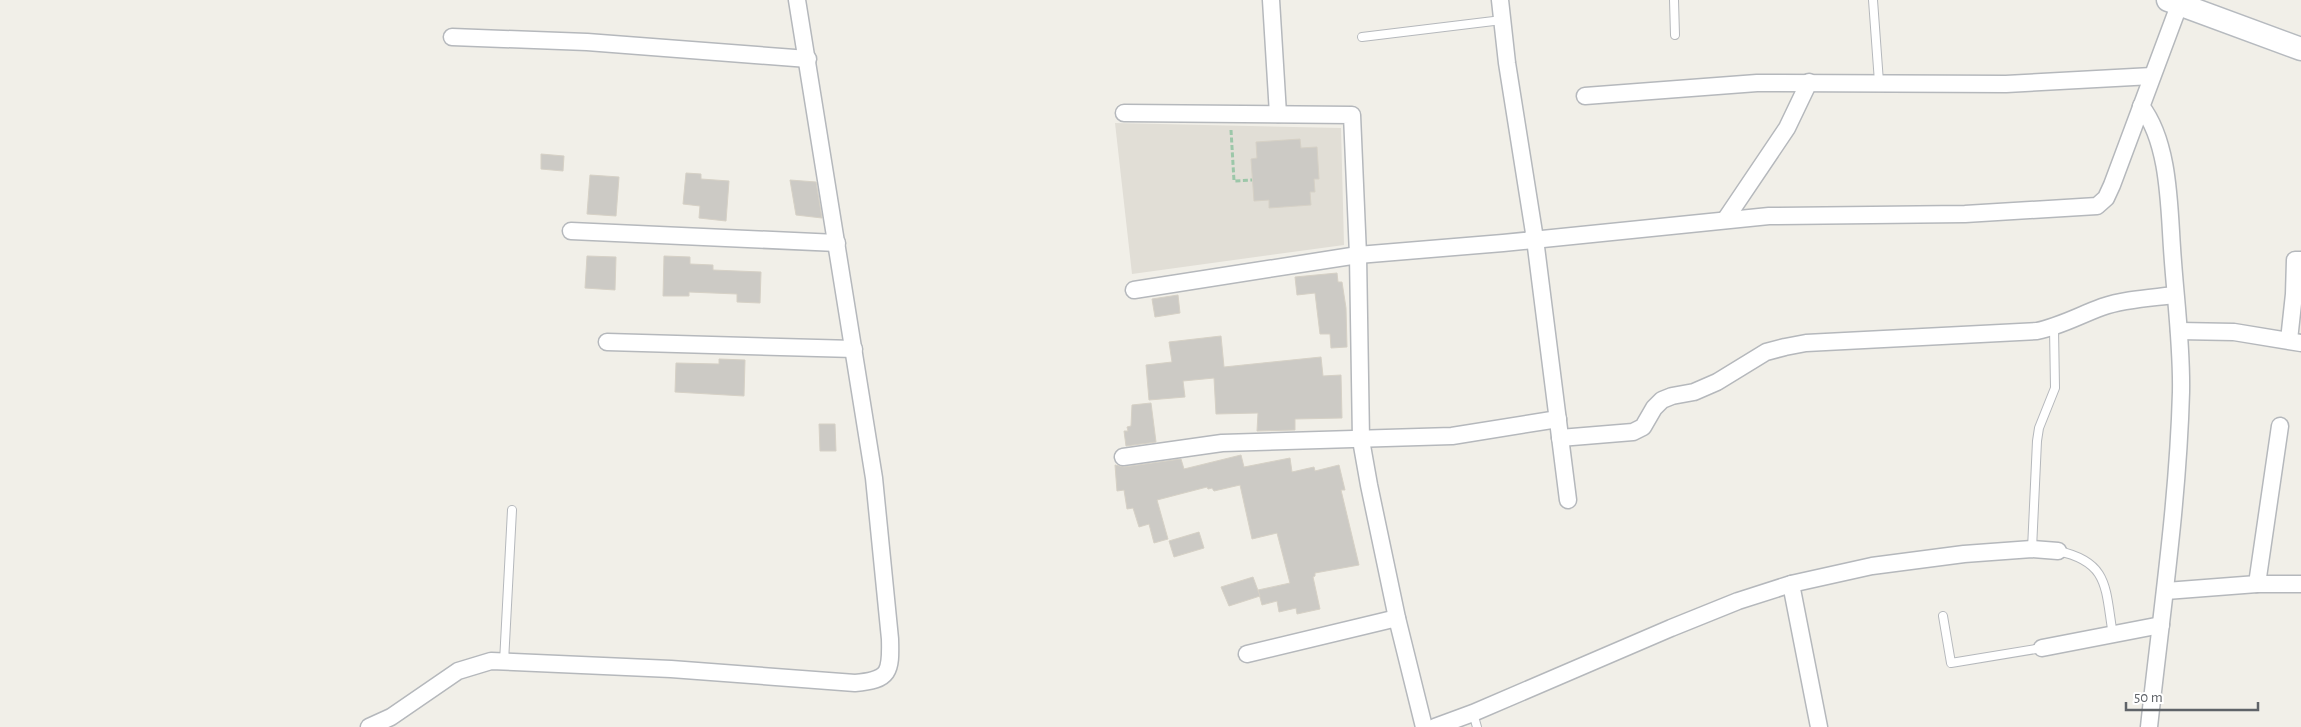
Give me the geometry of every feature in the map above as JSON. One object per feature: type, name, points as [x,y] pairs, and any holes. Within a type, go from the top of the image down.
[{"type":"street","points":[[369,727],[391,717],[458,671],[492,661],[671,669],[855,683],[875,681],[886,674],[891,660],[890,639],[874,478],[797,0]]},
{"type":"street","points":[[1271,0],[1278,114]]},
{"type":"street","points":[[1500,0],[1535,239],[1568,500]]},
{"type":"street","points":[[1134,290],[1358,255],[1769,216],[1965,214],[2097,206],[2106,198],[2152,76],[2176,2],[2301,49]]},
{"type":"street","points":[[452,37],[587,42],[808,59]]},
{"type":"street","points":[[1585,96],[1756,83],[2006,84],[2152,76]]},
{"type":"street","points":[[1725,220],[1787,128],[1809,82]]},
{"type":"street","points":[[2141,106],[2151,119],[2161,152],[2169,211],[2179,331],[2181,390],[2166,591],[2148,727]]},
{"type":"street","points":[[1124,113],[1352,115],[1358,255],[1361,440],[1397,618],[1424,727]]},
{"type":"street","points":[[571,231],[837,243]]},
{"type":"street","points":[[2179,331],[2234,332],[2295,341],[2295,260],[2301,260]]},
{"type":"street","points":[[1560,438],[1632,432],[1643,427],[1654,408],[1662,400],[1694,392],[1716,382],[1766,352],[1785,346],[1806,343],[2037,331],[2054,328],[2101,307],[2120,302],[2175,295]]},
{"type":"street","points":[[608,342],[854,349]]},
{"type":"street","points":[[1123,457],[1222,444],[1452,436],[1558,419]]},
{"type":"street","points":[[2257,584],[2280,426]]},
{"type":"street","points":[[1435,727],[1475,720],[1671,628],[1738,601],[1791,584],[1872,566],[1964,554],[2032,549],[2058,551]]},
{"type":"street","points":[[1791,584],[1819,727]]},
{"type":"street","points":[[2166,591],[2257,584],[2301,584]]},
{"type":"street","points":[[1247,654],[1397,618]]},
{"type":"street","points":[[2042,648],[2161,625]]},
{"type":"lane","points":[[1674,0],[1675,35]]},
{"type":"lane","points":[[1873,0],[1879,82]]},
{"type":"lane","points":[[1362,37],[1502,20]]},
{"type":"lane","points":[[2032,549],[2037,441],[2039,428],[2055,388],[2054,328]]},
{"type":"lane","points":[[504,662],[512,510]]},
{"type":"lane","points":[[2058,551],[2076,555],[2096,568],[2106,596],[2113,634]]},
{"type":"lane","points":[[1943,616],[1951,663],[2042,648]]},
{"type":"path","points":[[1230,114],[1234,180],[1252,180]]},
{"type":"shaded area","points":[[1115,123],[1341,128],[1344,245],[1132,274]]},
{"type":"building","points":[[1300,139],[1301,148],[1317,147],[1319,179],[1314,179],[1315,192],[1310,192],[1311,205],[1269,208],[1269,200],[1254,201],[1251,159],[1257,158],[1256,142]]},
{"type":"building","points":[[541,154],[564,156],[563,171],[541,169]]},
{"type":"building","points":[[686,173],[701,174],[701,179],[729,181],[726,221],[699,218],[700,206],[683,204]]},
{"type":"building","points":[[590,175],[619,177],[616,216],[587,214]]},
{"type":"building","points":[[790,180],[816,182],[822,218],[796,215]]},
{"type":"building","points":[[587,256],[616,257],[615,290],[585,288]]},
{"type":"building","points":[[664,256],[690,257],[690,264],[713,265],[713,270],[761,272],[760,303],[737,302],[737,294],[689,292],[689,296],[663,296]]},
{"type":"building","points":[[1337,273],[1338,282],[1342,282],[1346,308],[1347,347],[1331,348],[1330,334],[1320,334],[1315,293],[1297,295],[1295,277]]},
{"type":"building","points":[[1178,295],[1180,313],[1155,317],[1152,299]]},
{"type":"building","points":[[1221,336],[1224,367],[1321,357],[1323,376],[1341,375],[1342,418],[1295,419],[1295,430],[1257,431],[1258,413],[1216,414],[1214,378],[1183,381],[1185,397],[1149,400],[1146,365],[1172,362],[1169,342]]},
{"type":"building","points":[[719,359],[745,360],[744,396],[675,392],[676,363],[719,364]]},
{"type":"building","points":[[1151,403],[1156,442],[1126,446],[1124,431],[1128,431],[1127,427],[1131,426],[1132,405]]},
{"type":"building","points":[[819,424],[835,424],[836,451],[820,451]]},
{"type":"building","points":[[1241,455],[1244,467],[1290,458],[1292,472],[1314,467],[1315,471],[1339,465],[1345,490],[1341,490],[1359,565],[1315,573],[1313,577],[1320,609],[1297,614],[1296,608],[1279,612],[1277,601],[1262,605],[1258,590],[1290,583],[1277,533],[1252,539],[1240,485],[1214,491],[1212,488],[1208,489],[1207,487],[1157,500],[1168,539],[1154,543],[1149,524],[1139,527],[1133,508],[1127,509],[1124,490],[1117,491],[1115,465],[1124,467],[1181,459],[1184,469]]},
{"type":"building","points":[[1199,532],[1204,548],[1174,557],[1169,541]]},
{"type":"building","points":[[1253,577],[1260,596],[1229,606],[1221,587]]}]
